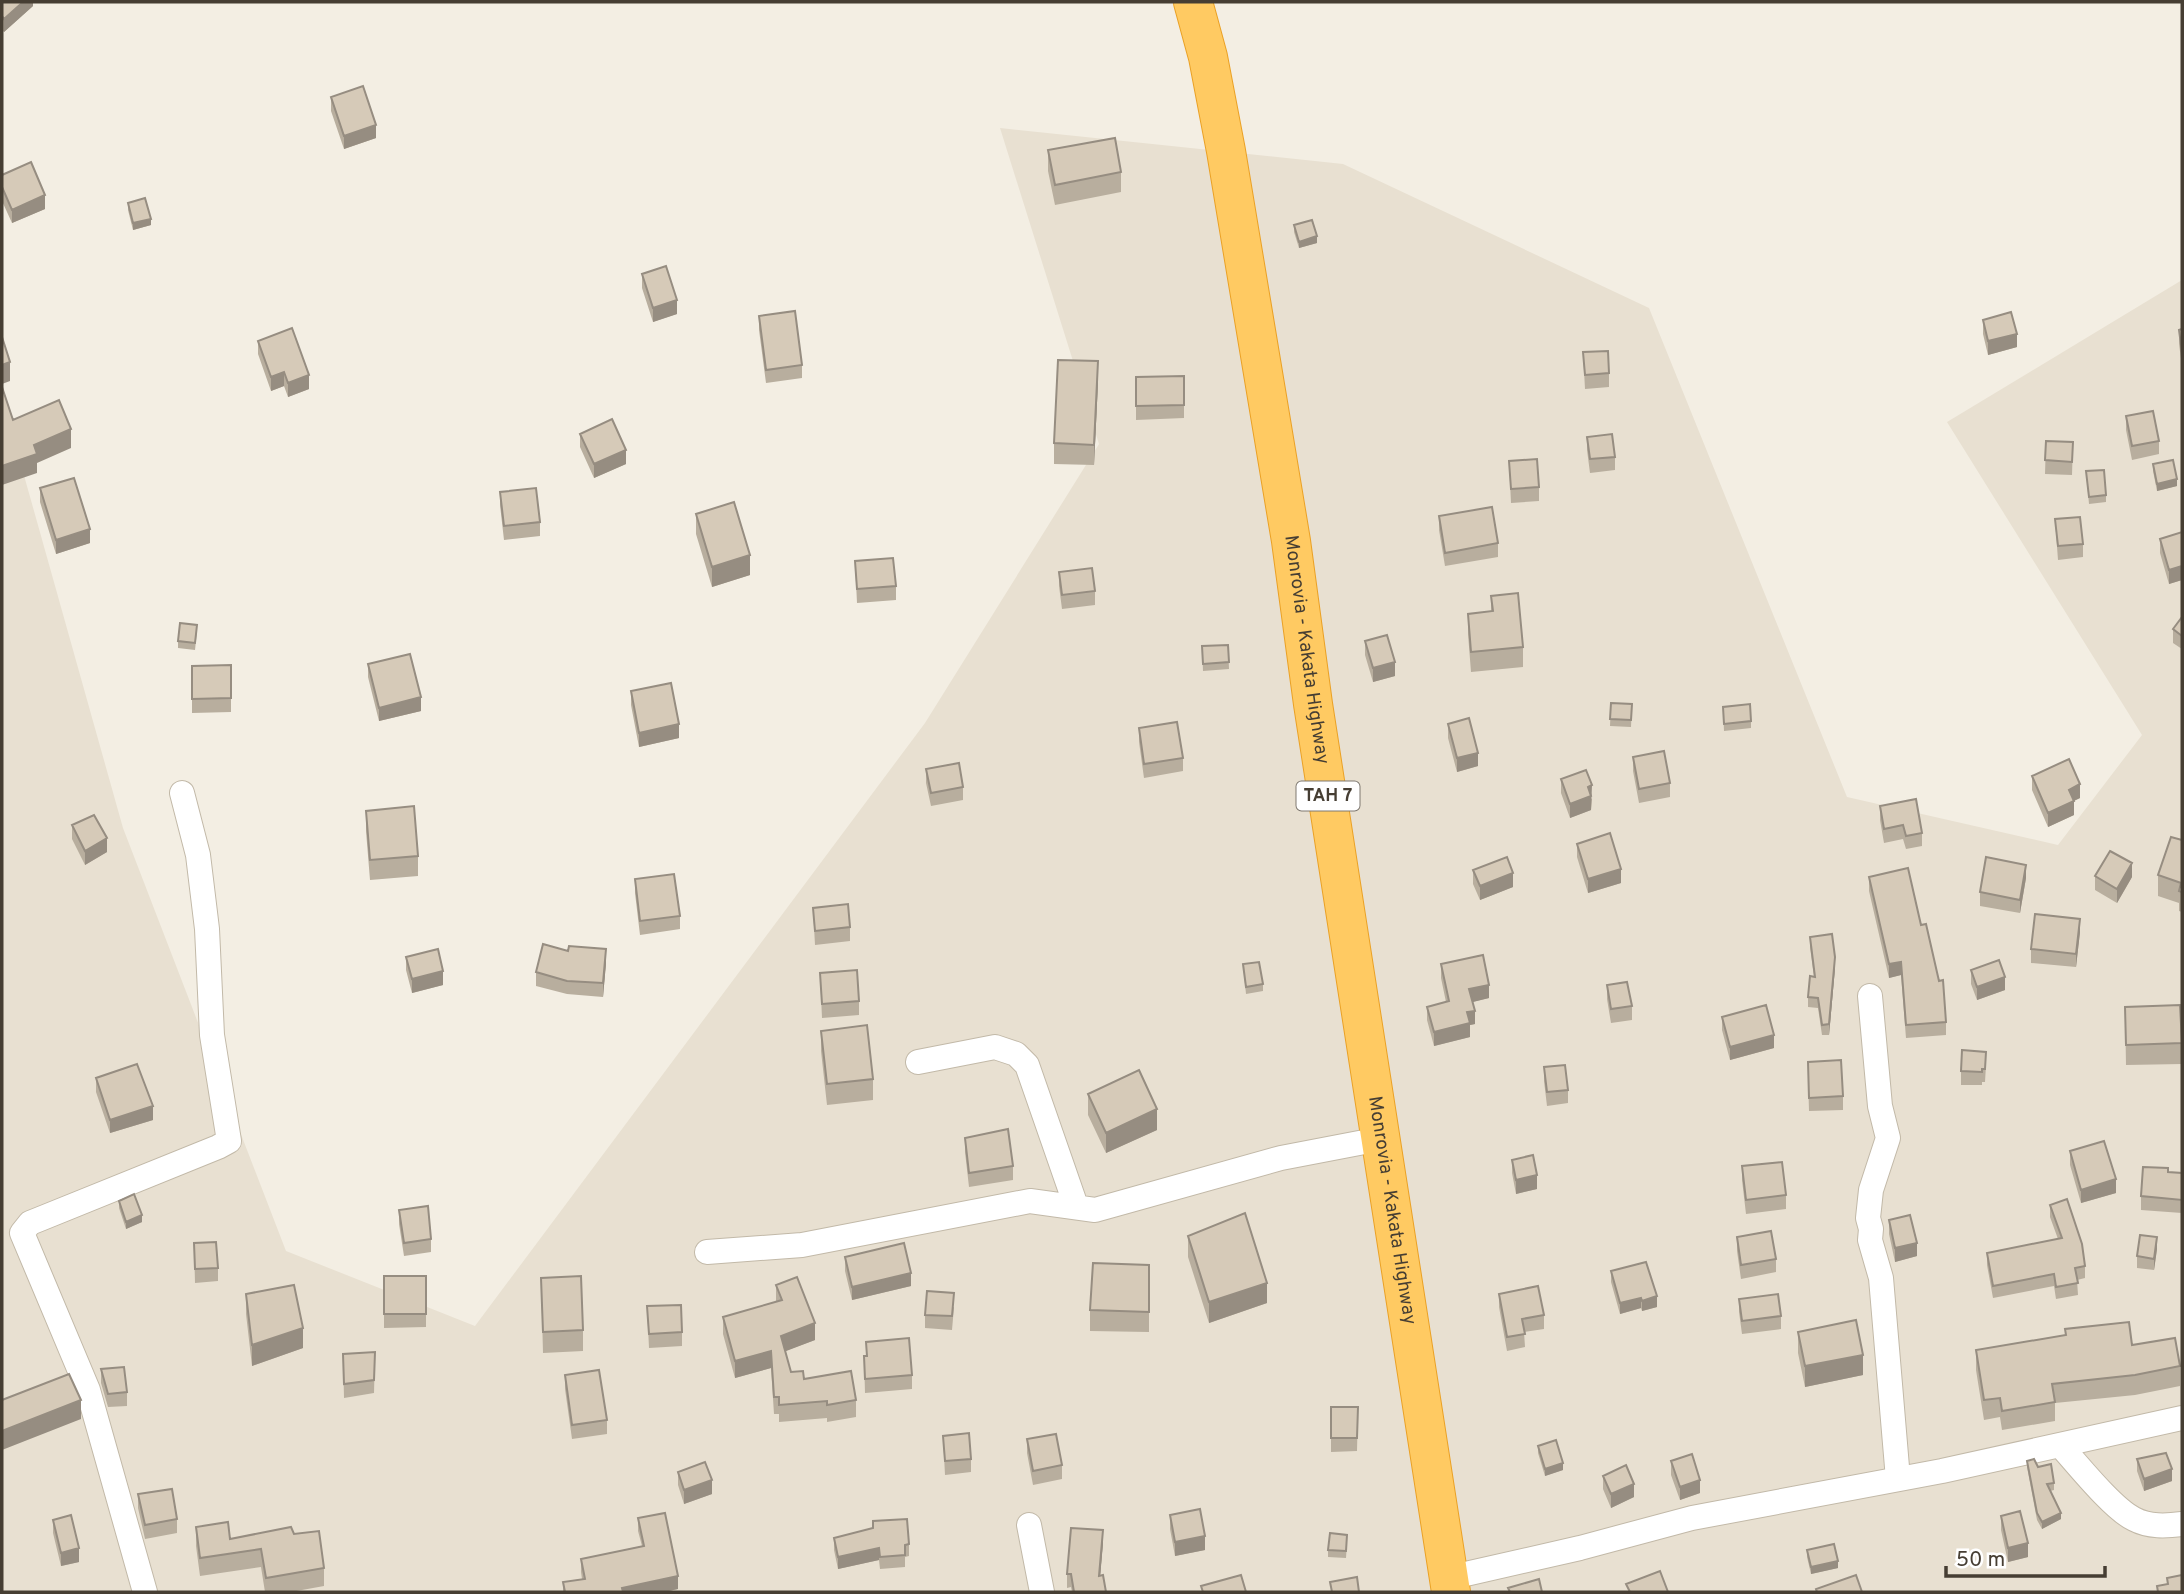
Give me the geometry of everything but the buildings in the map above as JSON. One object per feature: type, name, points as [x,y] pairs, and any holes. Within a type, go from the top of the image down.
[{"type":"highway","name":"Monrovia - Kakata Highway","points":[[1193,2],[1208,57],[1226,151],[1273,433],[1450,1585]]},
{"type":"street","points":[[145,1592],[88,1390],[22,1233],[30,1223],[229,1141],[212,1035],[207,929],[198,855],[182,793]]},
{"type":"street","points":[[1870,996],[1880,1106],[1888,1138],[1871,1190],[1868,1218],[1870,1241],[1881,1278],[1898,1479]]},
{"type":"street","points":[[918,1062],[995,1047],[1016,1054],[1027,1065],[1076,1206]]},
{"type":"street","points":[[707,1252],[802,1245],[1030,1201],[1095,1210],[1281,1158],[1380,1139]]},
{"type":"street","points":[[1450,1585],[1692,1518],[1898,1479],[2182,1418]]},
{"type":"street","points":[[2060,1445],[2107,1497],[2133,1519],[2162,1527],[2182,1524]]},
{"type":"street","points":[[1029,1525],[1042,1592]]},
{"type":"shaded area","points":[[1000,128],[1343,164],[1649,308],[1847,797],[2058,845],[2142,735],[1947,422],[2182,280],[2182,1592],[2,1592],[2,397],[123,828],[286,1251],[475,1326],[925,723],[1099,444]]}]
